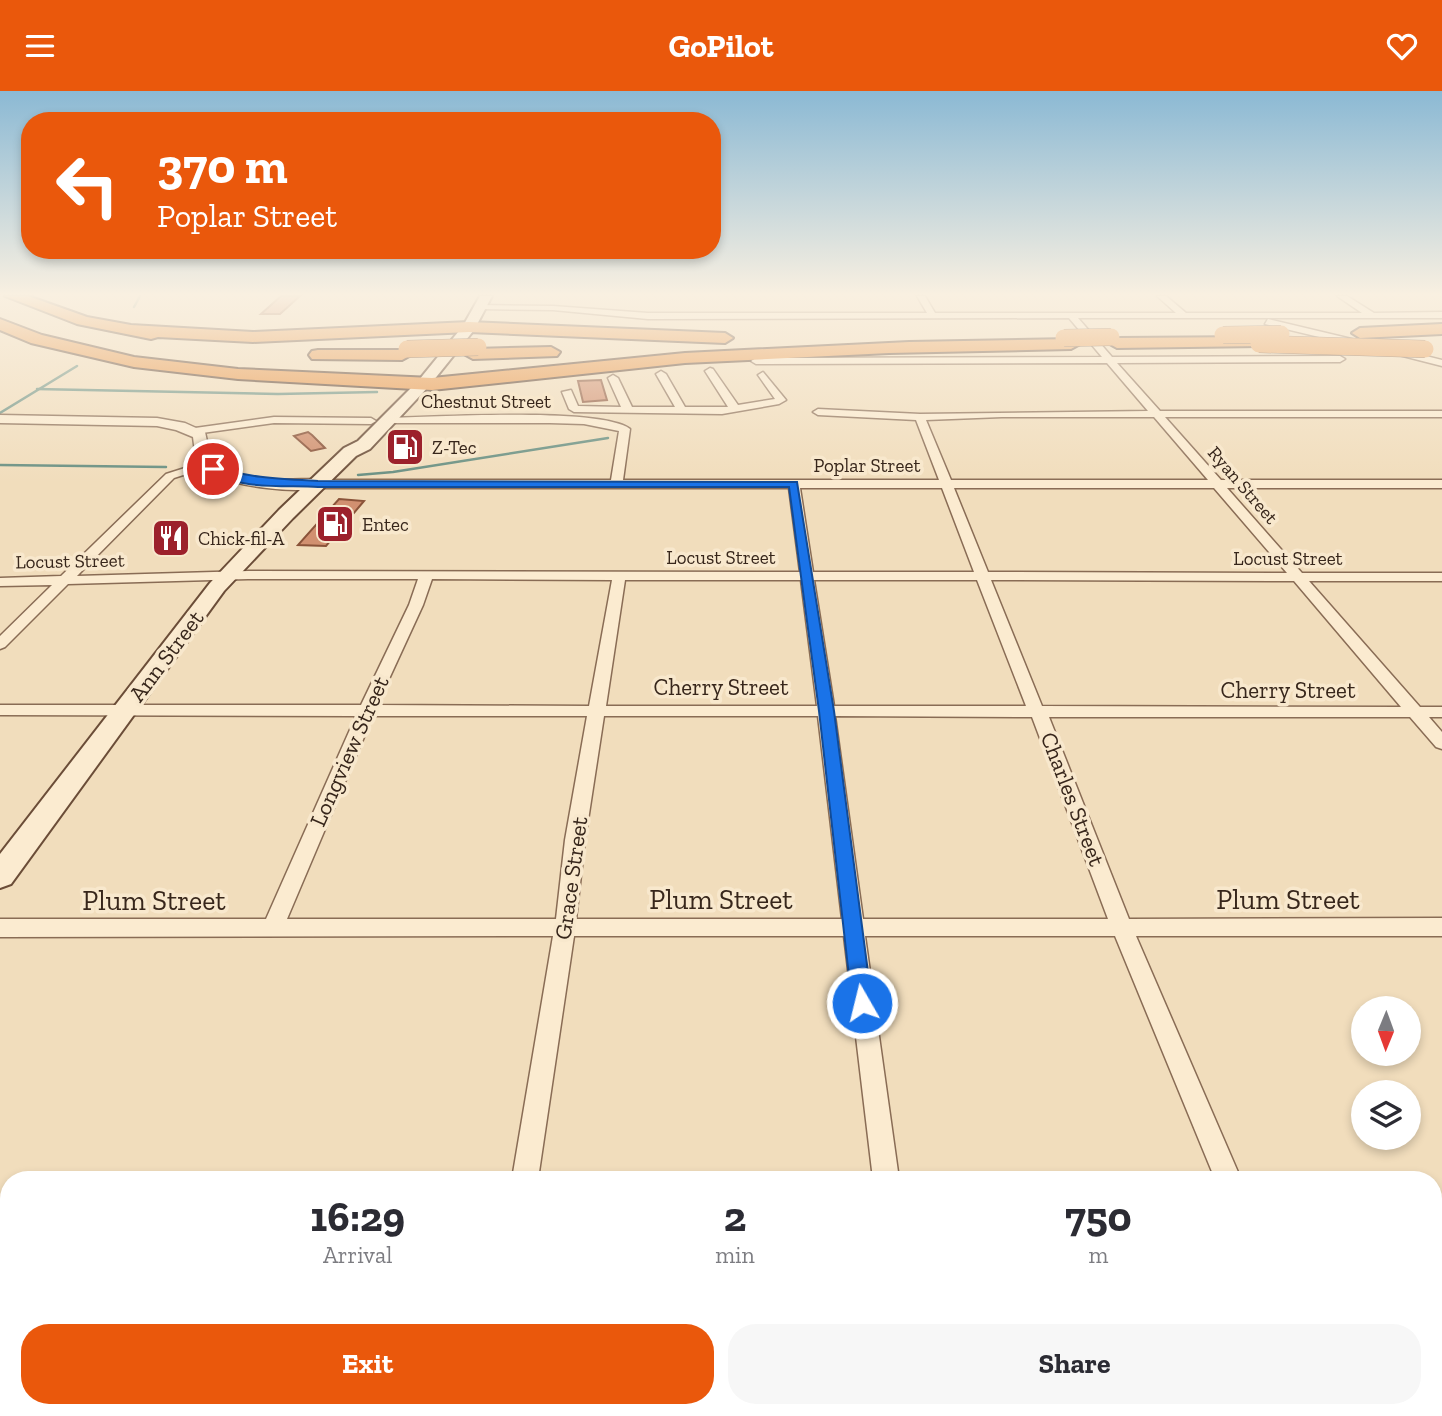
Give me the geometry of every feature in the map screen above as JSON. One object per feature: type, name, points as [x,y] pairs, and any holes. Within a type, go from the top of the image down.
[{"type":"highway","points":[[116,358],[238,374],[369,380],[408,391],[462,381],[688,358]]},
{"type":"main road","name":"Ann Street","points":[[0,876],[227,576],[350,451],[364,445],[380,421],[434,358]]},
{"type":"street","points":[[1420,358],[1442,363]]},
{"type":"street","points":[[756,361],[772,364],[1339,359]]},
{"type":"street","name":"Ryan Street","points":[[1108,360],[1442,743]]},
{"type":"street","points":[[710,371],[735,409]]},
{"type":"street","points":[[662,374],[682,411]]},
{"type":"street","points":[[567,392],[574,409],[735,409],[781,400],[763,375]]},
{"type":"street","points":[[613,378],[628,410]]},
{"type":"street","points":[[598,421],[607,410]]},
{"type":"street","points":[[818,412],[920,417],[1442,414]]},
{"type":"street","name":"Charles Street","points":[[920,417],[1122,927],[1225,1171]]},
{"type":"street","name":"Chestnut Street","points":[[0,419],[157,422],[195,431],[274,420],[598,421]]},
{"type":"street","points":[[598,421],[613,423],[625,429],[617,484]]},
{"type":"street","points":[[0,644],[170,476],[206,464],[200,435],[195,431]]},
{"type":"street","name":"Poplar Street","points":[[206,464],[222,475],[249,480],[318,484],[1442,484]]},
{"type":"street","points":[[794,484],[885,1171]]},
{"type":"street","name":"Locust Street","points":[[0,582],[227,576],[1442,577]]},
{"type":"street","name":"Longview Street","points":[[273,928],[367,709],[416,605],[426,576]]},
{"type":"street","name":"Grace Street","points":[[526,1171],[565,928],[575,839],[619,577]]},
{"type":"street","name":"Cherry Street","points":[[0,710],[1442,712]]},
{"type":"street","name":"Plum Street","points":[[0,928],[1442,926]]},
{"type":"building","points":[[601,380],[607,400],[583,402],[578,381]]},
{"type":"building","points":[[308,432],[325,448],[311,451],[294,436]]},
{"type":"building","name":"Entec","points":[[339,499],[364,501],[326,546],[298,545]]},
{"type":"waterway","points":[[39,389],[77,366]]},
{"type":"waterway","points":[[0,413],[39,389]]},
{"type":"waterway","points":[[39,389],[278,394],[377,392]]},
{"type":"waterway","points":[[358,475],[393,472],[608,438]]},
{"type":"waterway","points":[[0,465],[166,467]]},
{"type":"place","name":"Z-Tec","points":[[405,447]]},
{"type":"place","name":"Entec","points":[[335,524]]},
{"type":"place","name":"Chick-fil-A","points":[[171,538]]},
{"type":"route","points":[[213,469],[222,475],[251,481],[318,484],[794,484],[826,711],[862,1003]]}]
